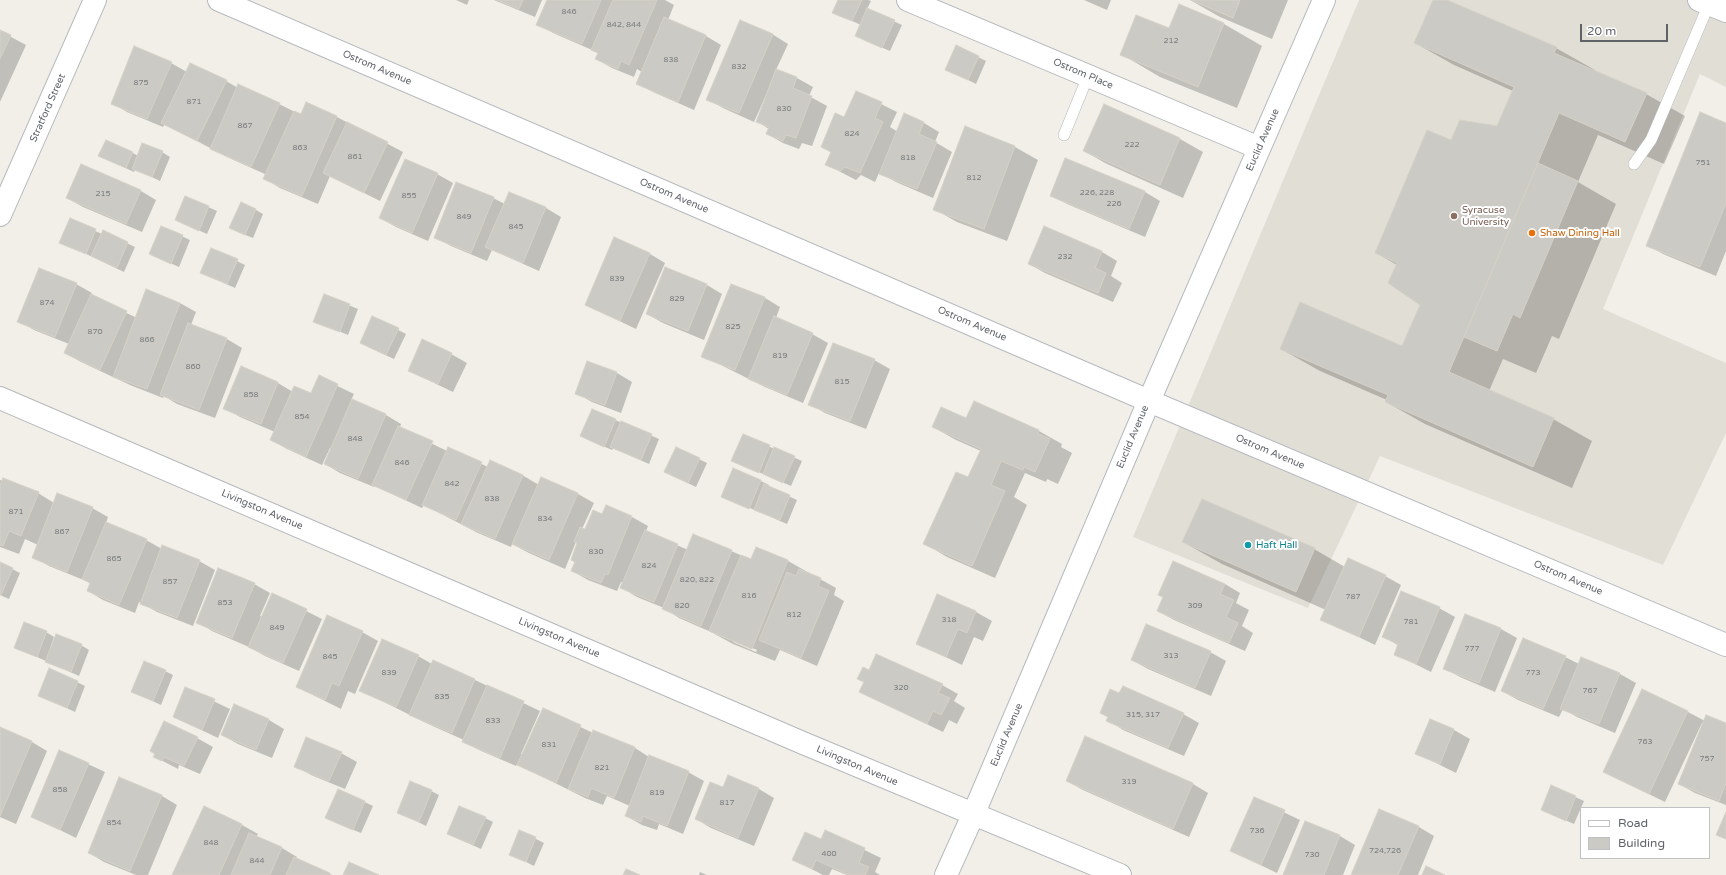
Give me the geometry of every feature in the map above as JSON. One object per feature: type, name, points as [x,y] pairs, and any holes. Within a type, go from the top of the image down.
[{"type":"street","name":"Stratford Street","points":[[0,215],[95,0]]},
{"type":"street","name":"Ostrom Avenue","points":[[219,0],[1149,400],[1726,645]]},
{"type":"street","name":"Ostrom Place","points":[[908,0],[1258,148]]},
{"type":"street","name":"Euclid Avenue","points":[[946,875],[973,815],[1149,400],[1324,0]]},
{"type":"street","name":"Livingston Avenue","points":[[0,398],[973,815],[1120,875]]},
{"type":"lane","points":[[1634,164],[1650,140],[1711,5]]},
{"type":"lane","points":[[1064,134],[1088,76]]},
{"type":"shaded area","name":"Syracuse University","points":[[1359,0],[1726,0],[1726,87],[1700,74],[1603,309],[1726,363],[1726,433],[1663,565],[1380,456],[1308,608],[1133,537]]},
{"type":"building","points":[[497,0],[523,0],[519,9]]},
{"type":"building","points":[[547,0],[601,0],[582,44],[536,25]]},
{"type":"building","points":[[613,0],[657,0],[629,65],[621,61],[618,69],[595,59],[598,53],[591,50]]},
{"type":"building","points":[[838,0],[862,0],[852,21],[832,13]]},
{"type":"building","points":[[1191,0],[1240,0],[1233,18]]},
{"type":"building","points":[[1433,0],[1447,0],[1557,47],[1554,53],[1647,93],[1625,142],[1559,113],[1449,372],[1554,418],[1533,467],[1385,402],[1388,395],[1280,349],[1300,302],[1402,346],[1420,305],[1388,283],[1397,263],[1375,253],[1427,130],[1451,140],[1460,120],[1497,126],[1514,87],[1414,43]]},
{"type":"building","points":[[1179,4],[1224,23],[1198,87],[1120,55],[1136,15],[1169,28]]},
{"type":"building","points":[[867,8],[895,20],[882,48],[855,36]]},
{"type":"building","points":[[664,17],[706,35],[678,102],[636,84]]},
{"type":"building","points":[[740,20],[773,34],[739,113],[706,100]]},
{"type":"building","points":[[0,30],[11,35],[0,59]]},
{"type":"building","points":[[956,45],[979,56],[968,80],[945,70]]},
{"type":"building","points":[[134,46],[172,62],[147,119],[111,104]]},
{"type":"building","points":[[190,63],[227,80],[197,141],[161,123]]},
{"type":"building","points":[[776,69],[797,77],[793,88],[812,96],[796,138],[786,135],[783,141],[766,134],[769,127],[756,122]]},
{"type":"building","points":[[238,84],[280,103],[251,167],[210,149]]},
{"type":"building","points":[[856,91],[882,102],[875,118],[883,122],[860,173],[845,167],[840,171],[825,165],[831,152],[821,147],[835,113],[844,117]]},
{"type":"building","points":[[306,102],[337,116],[302,196],[263,179],[294,111],[301,114]]},
{"type":"building","points":[[1104,104],[1180,138],[1160,185],[1083,151]]},
{"type":"building","points":[[1700,112],[1726,123],[1726,203],[1700,267],[1646,246]]},
{"type":"building","points":[[904,113],[924,122],[919,134],[937,142],[917,189],[879,174]]},
{"type":"building","points":[[347,122],[388,142],[364,193],[323,173]]},
{"type":"building","points":[[965,126],[1015,146],[984,229],[933,210]]},
{"type":"building","points":[[106,140],[133,152],[126,168],[98,156]]},
{"type":"building","points":[[142,143],[163,151],[152,177],[132,169]]},
{"type":"building","points":[[1065,158],[1145,191],[1129,229],[1050,196]]},
{"type":"building","points":[[405,159],[438,173],[412,233],[379,218]]},
{"type":"building","points":[[1538,163],[1578,181],[1520,318],[1513,314],[1497,351],[1464,337]]},
{"type":"building","points":[[81,164],[141,190],[126,224],[66,198]]},
{"type":"building","points":[[456,182],[494,197],[471,253],[434,238]]},
{"type":"building","points":[[509,192],[546,207],[523,263],[485,247]]},
{"type":"building","points":[[185,196],[209,206],[199,231],[175,220]]},
{"type":"building","points":[[241,202],[256,209],[245,235],[229,228]]},
{"type":"building","points":[[70,218],[96,229],[86,254],[59,243]]},
{"type":"building","points":[[161,226],[183,235],[171,264],[149,254]]},
{"type":"building","points":[[1044,226],[1102,251],[1095,268],[1106,273],[1098,293],[1028,264]]},
{"type":"building","points":[[103,230],[128,242],[117,268],[91,256]]},
{"type":"building","points":[[614,237],[650,253],[620,321],[585,305]]},
{"type":"building","points":[[211,248],[238,259],[227,284],[200,273]]},
{"type":"building","points":[[665,267],[707,284],[688,331],[646,314]]},
{"type":"building","points":[[39,268],[77,283],[55,337],[17,322]]},
{"type":"building","points":[[731,284],[765,297],[735,370],[701,357]]},
{"type":"building","points":[[146,289],[180,303],[147,389],[113,377]]},
{"type":"building","points":[[91,294],[127,311],[100,370],[64,353]]},
{"type":"building","points":[[324,294],[350,304],[340,332],[313,322]]},
{"type":"building","points":[[372,316],[399,328],[386,355],[360,343]]},
{"type":"building","points":[[774,316],[813,333],[787,395],[748,379]]},
{"type":"building","points":[[188,323],[227,338],[199,410],[160,395]]},
{"type":"building","points":[[422,339],[452,353],[438,384],[408,371]]},
{"type":"building","points":[[833,343],[875,359],[850,421],[808,405]]},
{"type":"building","points":[[587,361],[617,372],[605,405],[575,394]]},
{"type":"building","points":[[241,366],[278,382],[261,424],[223,409]]},
{"type":"building","points":[[319,375],[338,384],[306,457],[270,440],[294,386],[311,393]]},
{"type":"building","points":[[352,399],[386,414],[358,479],[324,464]]},
{"type":"building","points":[[974,401],[1039,430],[1038,434],[1050,439],[1035,472],[1024,467],[1023,470],[1001,461],[991,485],[1005,491],[972,566],[923,544],[956,472],[968,477],[981,449],[932,427],[941,407],[966,418]]},
{"type":"building","points":[[592,409],[616,419],[604,447],[580,436]]},
{"type":"building","points":[[621,421],[652,434],[641,460],[610,447]]},
{"type":"building","points":[[398,426],[433,441],[406,500],[372,485]]},
{"type":"building","points":[[743,434],[770,445],[759,473],[731,461]]},
{"type":"building","points":[[448,447],[482,462],[456,520],[422,505]]},
{"type":"building","points":[[676,447],[700,458],[688,483],[664,472]]},
{"type":"building","points":[[774,447],[795,456],[783,483],[763,474]]},
{"type":"building","points":[[490,460],[523,475],[495,539],[461,524]]},
{"type":"building","points":[[733,468],[761,480],[749,509],[721,497]]},
{"type":"building","points":[[541,477],[578,493],[549,560],[512,544]]},
{"type":"building","points":[[3,478],[39,492],[21,536],[9,531],[3,546],[0,545],[0,485]]},
{"type":"building","points":[[764,484],[790,495],[780,520],[754,510]]},
{"type":"building","points":[[57,493],[93,507],[67,572],[32,558]]},
{"type":"building","name":"Haft Hall","points":[[1202,499],[1315,548],[1296,592],[1182,542]]},
{"type":"building","points":[[606,505],[632,516],[608,575],[605,574],[601,583],[571,571],[575,562],[571,560],[577,543],[574,542],[580,527],[585,529],[593,510],[602,514]]},
{"type":"building","points":[[106,522],[147,539],[119,605],[87,591],[90,583],[82,579]]},
{"type":"building","points":[[645,530],[678,544],[654,602],[620,588]]},
{"type":"building","points":[[693,534],[732,550],[701,626],[662,609]]},
{"type":"building","points":[[162,545],[200,560],[177,618],[140,604]]},
{"type":"building","points":[[756,547],[788,560],[752,649],[709,631],[741,555],[751,559]]},
{"type":"building","points":[[1348,558],[1386,575],[1359,637],[1320,620]]},
{"type":"building","points":[[1173,561],[1225,584],[1220,594],[1234,600],[1226,617],[1238,623],[1229,643],[1157,611],[1163,597],[1158,595]]},
{"type":"building","points":[[0,562],[13,568],[1,595],[0,595]]},
{"type":"building","points":[[218,568],[255,583],[232,638],[196,623]]},
{"type":"building","points":[[799,569],[821,578],[818,586],[829,591],[801,658],[759,640],[787,572],[796,576]]},
{"type":"building","points":[[1401,591],[1440,607],[1416,664],[1394,655],[1398,644],[1382,637]]},
{"type":"building","points":[[272,593],[307,609],[283,663],[248,647]]},
{"type":"building","points":[[937,594],[976,611],[967,633],[958,629],[946,657],[916,644]]},
{"type":"building","points":[[1465,614],[1501,628],[1479,683],[1443,669]]},
{"type":"building","points":[[327,615],[363,631],[339,686],[332,683],[325,700],[296,687]]},
{"type":"building","points":[[24,622],[47,631],[37,657],[14,648]]},
{"type":"building","points":[[1146,624],[1211,651],[1195,688],[1131,660]]},
{"type":"building","points":[[56,634],[82,644],[71,672],[45,662]]},
{"type":"building","points":[[1523,638],[1566,656],[1543,709],[1501,691]]},
{"type":"building","points":[[382,639],[419,655],[396,707],[359,691]]},
{"type":"building","points":[[876,654],[943,684],[938,693],[950,698],[941,715],[933,711],[927,724],[859,692],[864,682],[857,679],[863,667],[869,670]]},
{"type":"building","points":[[1581,657],[1620,673],[1599,724],[1560,709]]},
{"type":"building","points":[[433,660],[475,679],[452,733],[409,715]]},
{"type":"building","points":[[144,661],[166,670],[153,701],[131,692]]},
{"type":"building","points":[[49,668],[78,681],[67,708],[38,696]]},
{"type":"building","points":[[487,685],[524,701],[500,758],[462,742]]},
{"type":"building","points":[[1123,686],[1184,713],[1168,748],[1106,721],[1108,717],[1100,713],[1110,689],[1119,693]]},
{"type":"building","points":[[185,687],[215,699],[202,730],[173,717]]},
{"type":"building","points":[[1642,689],[1688,711],[1649,794],[1603,772]]},
{"type":"building","points":[[234,704],[269,719],[256,750],[221,735]]},
{"type":"building","points":[[543,708],[581,725],[556,783],[517,765]]},
{"type":"building","points":[[1706,715],[1726,723],[1726,783],[1719,801],[1678,784]]},
{"type":"building","points":[[1430,719],[1454,729],[1440,764],[1415,754]]},
{"type":"building","points":[[164,721],[198,737],[184,766],[164,757],[162,761],[153,757],[155,754],[150,751]]},
{"type":"building","points":[[0,727],[32,741],[0,816]]},
{"type":"building","points":[[593,730],[635,747],[614,798],[591,788],[588,797],[568,789]]},
{"type":"building","points":[[1085,736],[1193,783],[1173,829],[1066,781]]},
{"type":"building","points":[[306,737],[342,752],[329,781],[294,767]]},
{"type":"building","points":[[59,750],[89,763],[60,830],[31,817]]},
{"type":"building","points":[[649,755],[689,771],[667,826],[643,816],[641,822],[625,816]]},
{"type":"building","points":[[728,775],[759,788],[738,838],[695,819],[710,782],[723,787]]},
{"type":"building","points":[[119,777],[162,795],[130,871],[88,853]]},
{"type":"building","points":[[410,781],[432,790],[419,822],[397,813]]},
{"type":"building","points":[[1551,785],[1576,796],[1566,821],[1541,810]]},
{"type":"building","points":[[338,789],[365,801],[353,830],[325,818]]},
{"type":"building","points":[[1254,797],[1285,810],[1261,865],[1230,851]]},
{"type":"building","points":[[204,806],[242,824],[219,875],[172,875]]},
{"type":"building","points":[[459,806],[486,817],[473,845],[447,834]]},
{"type":"building","points":[[1379,809],[1419,826],[1398,875],[1351,875]]},
{"type":"building","points":[[1726,812],[1726,839],[1716,835]]},
{"type":"building","points":[[1305,821],[1340,835],[1324,875],[1283,875]]},
{"type":"building","points":[[519,830],[536,837],[526,862],[509,855]]},
{"type":"building","points":[[825,830],[865,848],[859,863],[869,867],[865,875],[849,875],[816,860],[812,869],[792,860],[805,832],[821,839]]},
{"type":"building","points":[[249,833],[282,847],[270,875],[231,875]]},
{"type":"building","points":[[294,857],[330,873],[329,875],[286,875]]},
{"type":"building","points":[[349,862],[379,875],[343,875]]},
{"type":"building","points":[[1426,866],[1445,875],[1422,875]]},
{"type":"building","points":[[626,869],[640,875],[623,875]]},
{"type":"place","name":"Syracuse University","points":[[1454,216]]},
{"type":"place","name":"Shaw Dining Hall","points":[[1532,233]]},
{"type":"place","name":"Haft Hall","points":[[1248,545]]}]
